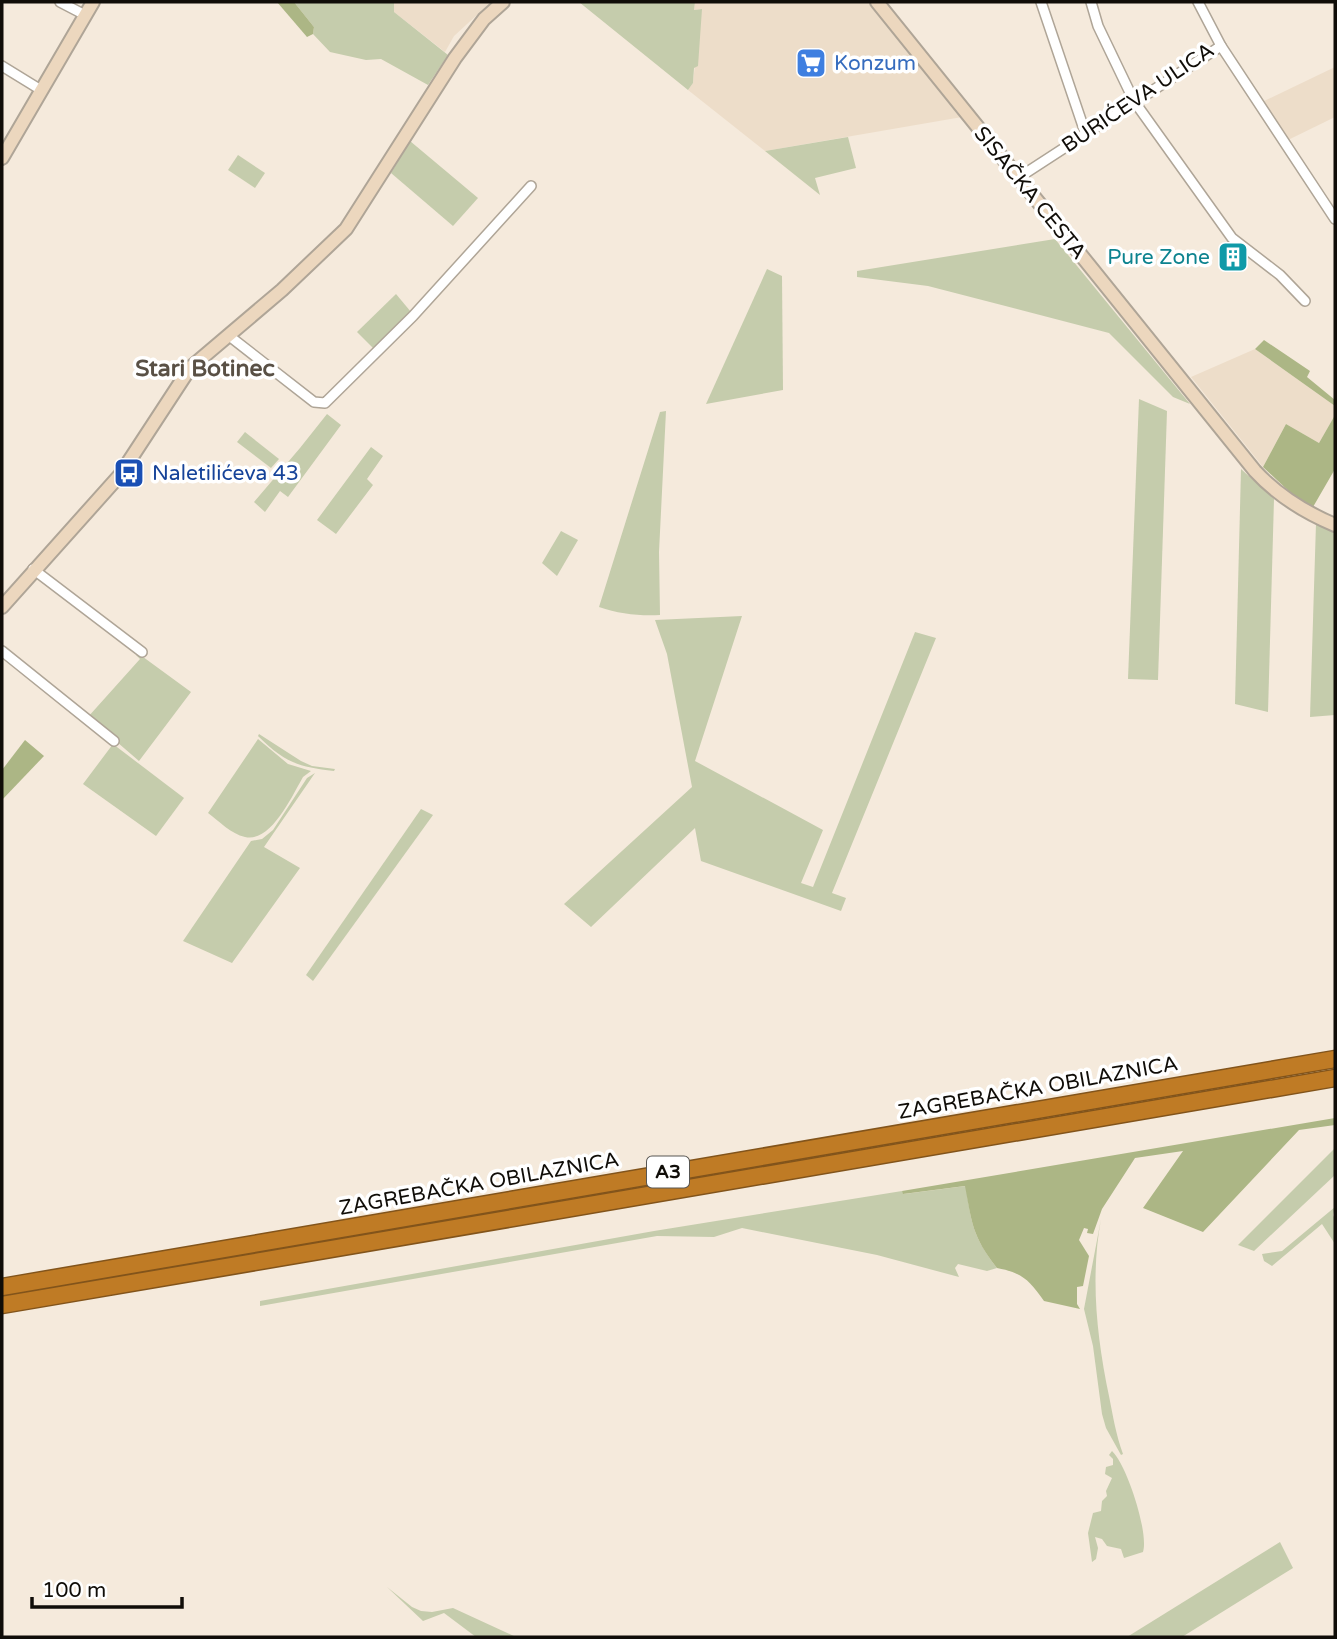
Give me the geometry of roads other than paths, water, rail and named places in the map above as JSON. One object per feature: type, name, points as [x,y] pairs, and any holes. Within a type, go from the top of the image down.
[{"type":"highway","name":"ZAGREBAČKA OBILAZNICA","points":[[2,1287],[1335,1059]]},
{"type":"highway","name":"ZAGREBAČKA OBILAZNICA","points":[[2,1305],[1335,1078]]},
{"type":"street","points":[[60,2],[85,15]]},
{"type":"street","points":[[2,158],[93,2]]},
{"type":"street","points":[[2,607],[33,569],[120,475],[190,368],[282,290],[346,229],[455,58],[484,19],[503,2]]},
{"type":"street","name":"SISAČKA CESTA","points":[[877,2],[1255,471],[1280,496],[1335,525]]},
{"type":"street","points":[[1041,2],[1086,135]]},
{"type":"street","points":[[1091,2],[1098,26],[1134,101],[1232,238],[1280,275],[1305,301]]},
{"type":"street","name":"BURIĆEVA ULICA","points":[[1018,178],[1221,46],[1198,2]]},
{"type":"street","points":[[1221,46],[1335,219]]},
{"type":"street","points":[[2,66],[41,90]]},
{"type":"street","points":[[228,335],[314,402],[325,403],[413,316],[531,186]]},
{"type":"street","points":[[33,569],[142,652]]},
{"type":"street","points":[[2,651],[114,741]]},
{"type":"place","name":"Konzum","points":[[811,63]]},
{"type":"place","name":"Pure Zone","points":[[1233,257]]},
{"type":"place","name":"Naletilićeva 43","points":[[129,473]]},
{"type":"district","name":"Stari Botinec","points":[[205,369]]}]
